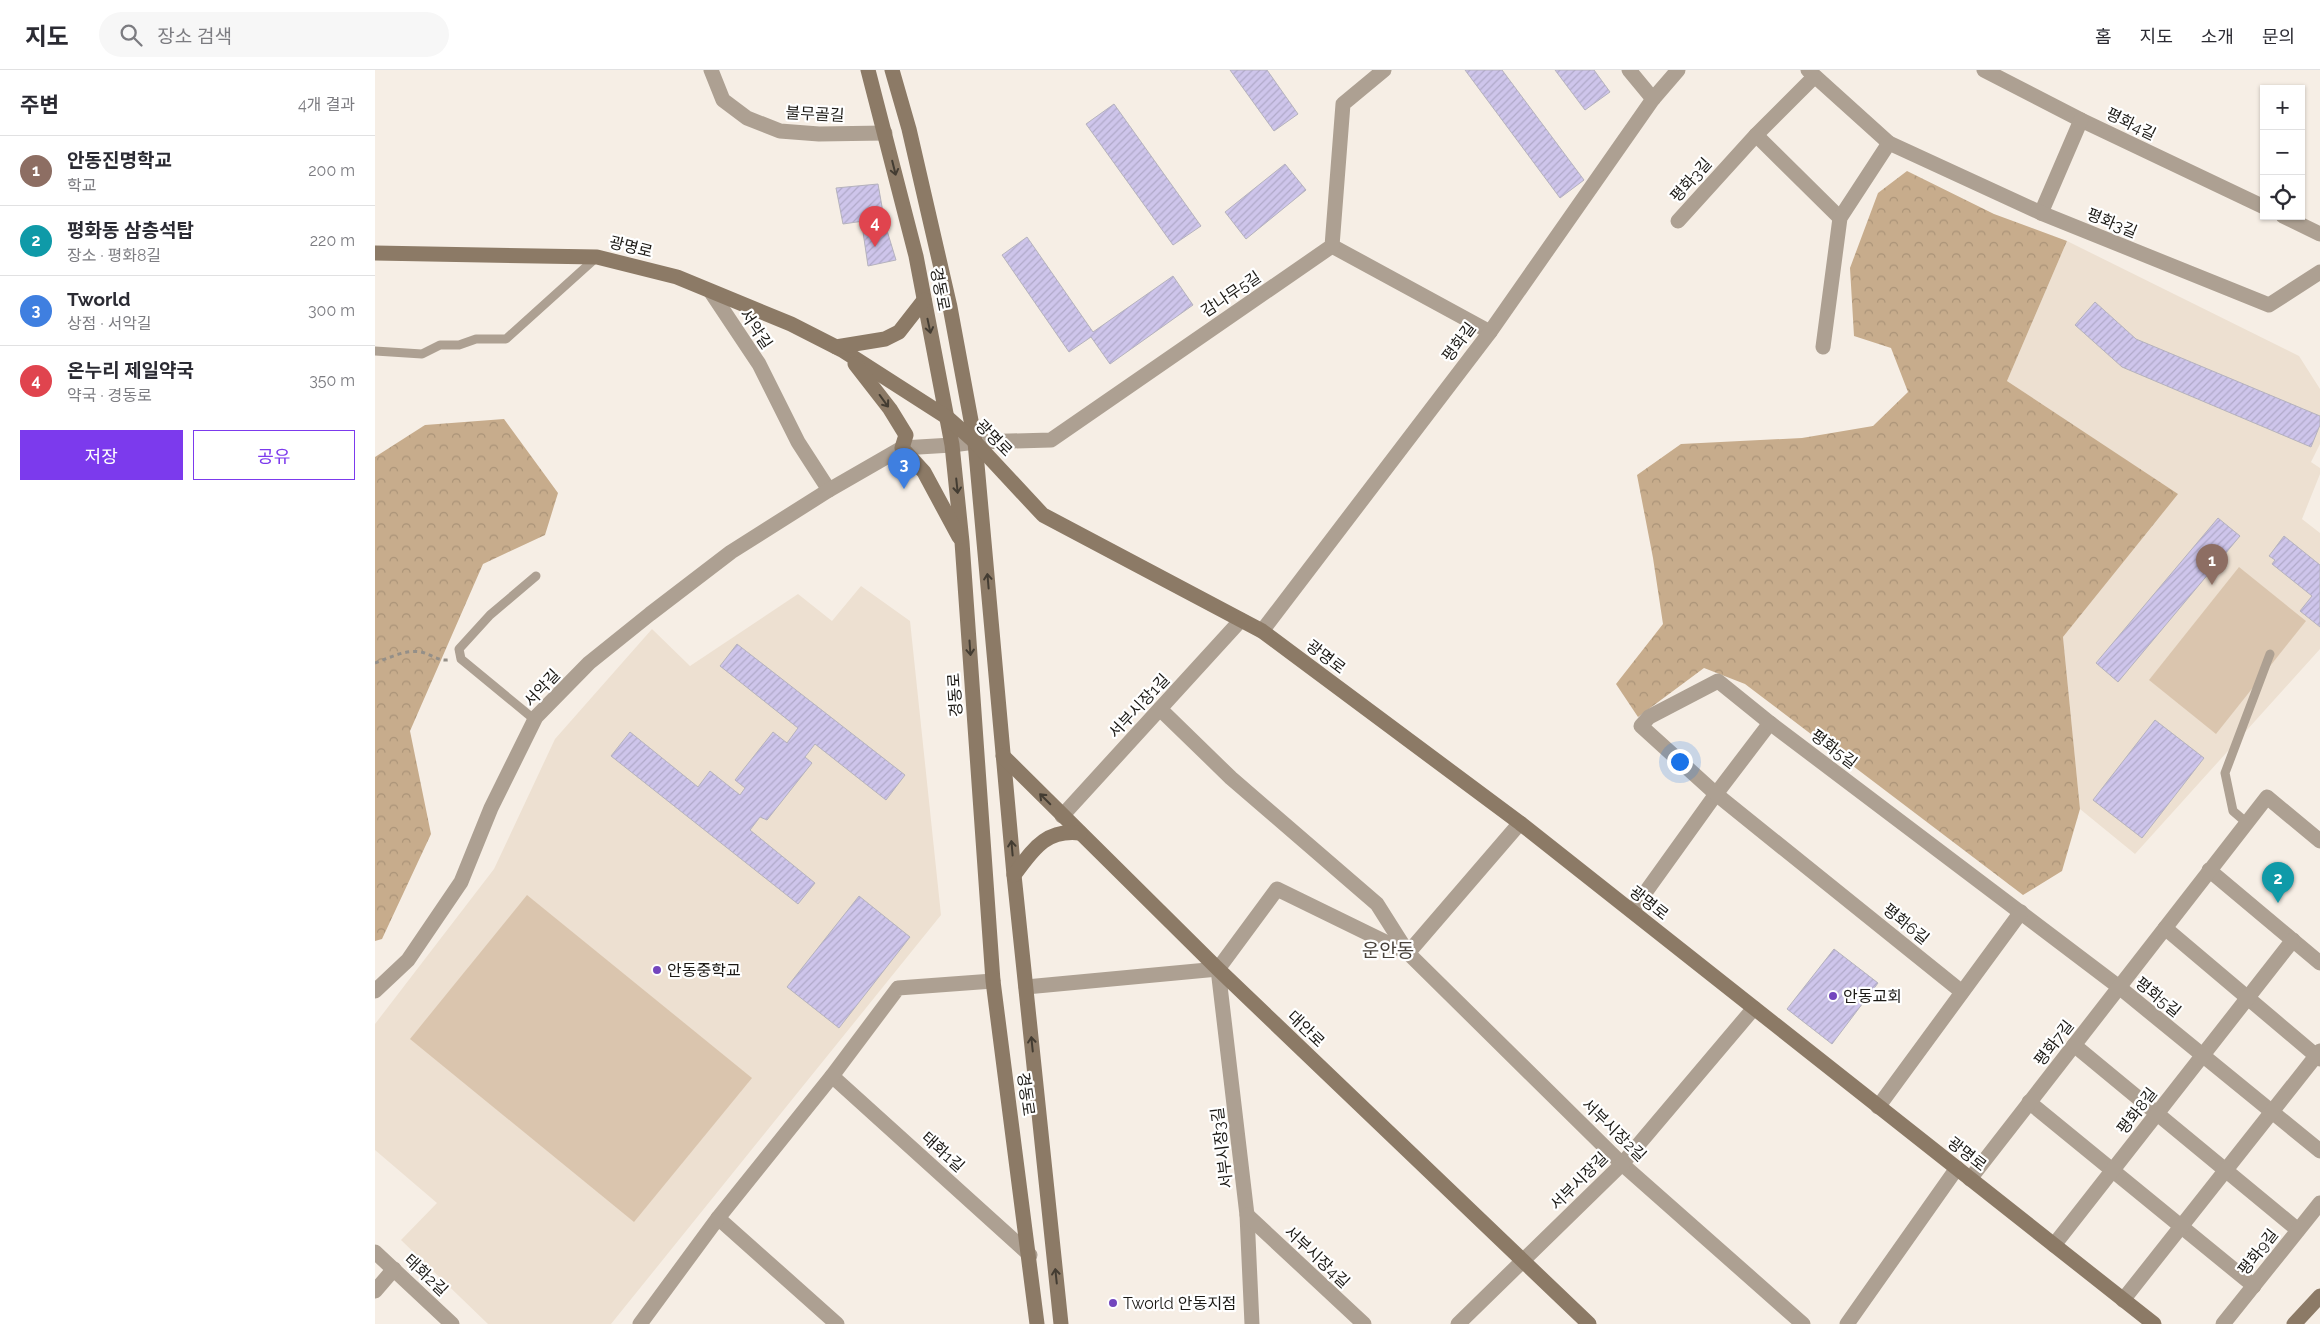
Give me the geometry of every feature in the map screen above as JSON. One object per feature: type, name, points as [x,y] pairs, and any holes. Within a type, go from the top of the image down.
[{"type":"street","name":"불무골길","points":[[711,70],[723,100],[747,118],[779,131],[819,134],[885,132]]},
{"type":"street","name":"경동로","points":[[868,70],[915,256],[952,445],[962,542],[993,980],[1030,1255],[1037,1324]]},
{"type":"street","name":"경동로","points":[[892,70],[909,129],[950,307],[975,442],[1014,875],[1061,1324]]},
{"type":"street","points":[[1384,70],[1343,104],[1332,246],[1490,332]]},
{"type":"street","points":[[1629,70],[1653,99]]},
{"type":"street","name":"평화길","points":[[1261,631],[1490,332],[1653,99],[1678,70]]},
{"type":"street","name":"평화4길","points":[[1984,70],[2081,120],[2260,205]]},
{"type":"street","name":"평화3길","points":[[1678,221],[1811,74],[1889,143],[2041,213],[2269,305],[2320,272]]},
{"type":"street","points":[[2041,213],[2081,120]]},
{"type":"street","points":[[1756,135],[1840,218]]},
{"type":"street","points":[[1823,347],[1840,218],[1889,143]]},
{"type":"street","points":[[2291,220],[2320,234]]},
{"type":"street","name":"감나무5길","points":[[975,442],[1051,440],[1332,246]]},
{"type":"street","name":"광명로","points":[[375,254],[597,257],[677,277],[791,324],[839,348],[948,418],[975,442],[1043,515],[1261,631],[1520,822],[2154,1324]]},
{"type":"street","name":"서악길","points":[[711,292],[759,364],[797,442],[829,490]]},
{"type":"street","points":[[839,348],[885,338],[899,332],[924,300]]},
{"type":"street","points":[[839,348],[869,380],[898,422],[906,435],[903,448],[924,472],[962,542]]},
{"type":"street","name":"서악길","points":[[375,992],[407,960],[461,882],[491,808],[535,720],[589,663],[731,552],[829,490],[903,448],[975,442]]},
{"type":"street","name":"서부시장1길","points":[[1062,816],[1241,620]]},
{"type":"street","name":"평화5길","points":[[1716,794],[1641,726],[1649,717],[1719,681],[1770,723],[2119,987],[2320,1151]]},
{"type":"street","points":[[1160,709],[1231,778],[1377,904],[1408,953],[1520,822]]},
{"type":"street","points":[[1632,911],[1716,794],[1770,723]]},
{"type":"street","name":"대안로","points":[[1003,756],[1218,969],[1589,1324]]},
{"type":"street","name":"평화6길","points":[[1716,794],[1962,992]]},
{"type":"street","name":"평화7길","points":[[1970,1179],[2267,797],[2320,840]]},
{"type":"street","points":[[1014,875],[1043,841],[1057,833],[1080,833]]},
{"type":"street","points":[[2209,870],[2320,963]]},
{"type":"street","name":"서부시장2길","points":[[1218,969],[1277,889],[1408,953],[1622,1164],[1803,1324]]},
{"type":"street","points":[[1878,1107],[2021,912]]},
{"type":"street","points":[[2123,1300],[2319,1055],[2247,998],[2165,928]]},
{"type":"street","name":"평화8길","points":[[2054,1245],[2293,940]]},
{"type":"street","points":[[1026,987],[1218,969]]},
{"type":"street","name":"서부시장3길","points":[[1218,969],[1247,1215],[1252,1324]]},
{"type":"street","points":[[640,1324],[718,1218],[832,1076],[898,988],[993,980]]},
{"type":"street","name":"서부시장길","points":[[1458,1324],[1622,1164],[1754,1008]]},
{"type":"street","points":[[2074,1045],[2299,1230]]},
{"type":"street","name":"태화1길","points":[[832,1076],[1030,1255]]},
{"type":"street","points":[[2029,1102],[2254,1286]]},
{"type":"street","points":[[1852,1322],[1957,1168]]},
{"type":"street","name":"평화9길","points":[[2223,1324],[2320,1202]]},
{"type":"street","name":"서부시장4길","points":[[1247,1215],[1364,1324]]},
{"type":"street","points":[[718,1218],[837,1324]]},
{"type":"street","name":"태화2길","points":[[375,1252],[452,1324]]},
{"type":"street","points":[[375,1291],[394,1270]]},
{"type":"street","points":[[2294,1324],[2320,1296]]},
{"type":"lane","points":[[375,350],[422,354],[440,345],[459,345],[476,339],[506,339],[597,257]]},
{"type":"lane","points":[[535,720],[461,659],[459,649],[490,615],[536,576]]},
{"type":"lane","points":[[2247,823],[2233,812],[2225,773],[2270,654]]},
{"type":"path","points":[[375,663],[411,651],[423,652],[443,661],[461,659]]},
{"type":"shaded area","points":[[2067,241],[2299,356],[2320,389],[2320,444],[2311,462],[2320,468],[2320,474],[2302,519],[2320,533],[2320,649],[2135,854],[2080,809],[2063,637],[2177,494],[2007,381]]},
{"type":"shaded area","points":[[2239,567],[2306,621],[2216,734],[2149,680]]},
{"type":"shaded area","name":"안동중학교","points":[[861,586],[910,621],[941,915],[611,1324],[488,1324],[401,1240],[437,1203],[375,1150],[375,1024],[494,869],[555,739],[652,629],[690,666],[798,594],[832,621]]},
{"type":"shaded area","points":[[527,895],[752,1078],[634,1222],[410,1039]]},
{"type":"green space","points":[[1907,171],[1994,214],[2067,241],[2007,381],[2178,494],[2063,637],[2080,809],[2062,871],[2023,895],[1745,684],[1704,668],[1638,717],[1616,684],[1663,624],[1637,475],[1681,444],[1802,438],[1873,426],[1908,392],[1891,348],[1854,336],[1850,268],[1878,193]]},
{"type":"green space","points":[[504,419],[558,493],[545,535],[483,564],[410,731],[431,834],[382,939],[375,941],[375,457],[425,425]]},
{"type":"building","points":[[1230,70],[1267,70],[1298,114],[1274,131]]},
{"type":"building","points":[[1465,70],[1502,70],[1584,180],[1560,198]]},
{"type":"building","points":[[1555,70],[1594,70],[1610,92],[1585,110]]},
{"type":"building","points":[[1114,104],[1201,226],[1173,245],[1086,124]]},
{"type":"building","points":[[1285,164],[1306,190],[1246,239],[1225,212]]},
{"type":"building","points":[[878,184],[884,218],[843,224],[836,188]]},
{"type":"building","points":[[885,224],[896,260],[868,266],[863,232]]},
{"type":"building","points":[[1027,237],[1093,332],[1173,276],[1193,305],[1110,364],[1091,337],[1069,352],[1002,255]]},
{"type":"building","points":[[2095,302],[2136,339],[2320,416],[2320,425],[2311,447],[2122,367],[2075,325]]},
{"type":"building","points":[[2218,518],[2240,536],[2118,682],[2096,663]]},
{"type":"building","points":[[2284,536],[2320,565],[2320,627],[2300,611],[2312,596],[2272,564],[2275,560],[2269,556]]},
{"type":"building","points":[[737,644],[905,775],[886,800],[815,744],[805,757],[812,763],[767,820],[760,817],[750,830],[815,883],[798,904],[611,756],[630,732],[698,787],[710,771],[740,795],[745,788],[735,780],[773,732],[787,743],[798,728],[720,666]]},
{"type":"building","points":[[2155,720],[2204,758],[2142,838],[2093,800]]},
{"type":"building","points":[[859,896],[910,937],[839,1028],[787,987]]},
{"type":"building","name":"안동교회","points":[[1834,949],[1878,983],[1832,1044],[1787,1009]]},
{"type":"place","name":"온누리 제일약국","points":[[875,247]]},
{"type":"place","name":"Tworld","points":[[904,489]]},
{"type":"place","name":"안동진명학교","points":[[2212,585]]},
{"type":"place","name":"평화동 삼층석탑","points":[[2278,903]]},
{"type":"place","name":"안동중학교","points":[[657,970]]},
{"type":"place","name":"안동교회","points":[[1833,996]]},
{"type":"place","name":"Tworld 안동지점","points":[[1113,1303]]},
{"type":"district","name":"운안동","points":[[1388,950]]}]
